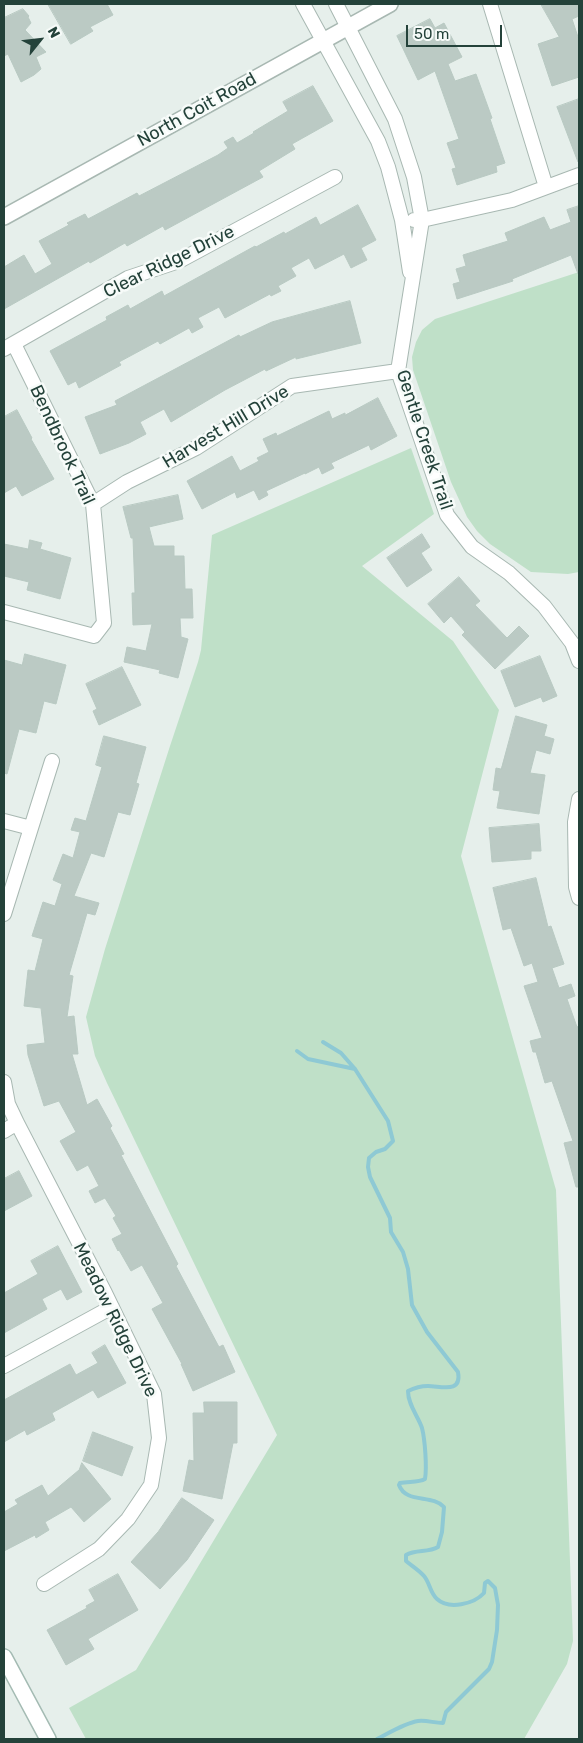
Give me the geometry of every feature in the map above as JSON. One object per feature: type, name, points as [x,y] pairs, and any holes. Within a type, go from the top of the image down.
[{"type":"street","name":"Gentle Creek Trail","points":[[303,4],[378,141],[388,167],[402,220],[412,288]]},
{"type":"street","name":"Gentle Creek Trail","points":[[336,4],[395,119],[414,177],[422,220],[398,371],[447,515],[472,547],[509,573],[544,606],[572,643],[579,661]]},
{"type":"street","name":"North Coit Road","points":[[4,217],[390,4]]},
{"type":"street","points":[[490,4],[546,187]]},
{"type":"street","points":[[402,220],[422,220],[512,200],[579,176]]},
{"type":"street","name":"Clear Ridge Drive","points":[[9,347],[128,278],[179,261],[334,177]]},
{"type":"street","name":"Bendbrook Trail","points":[[4,612],[94,636],[104,623],[93,504],[9,347]]},
{"type":"street","name":"Harvest Hill Drive","points":[[93,504],[127,482],[196,448],[292,386],[398,371]]},
{"type":"street","points":[[4,914],[52,761]]},
{"type":"street","points":[[579,799],[575,822],[576,887],[579,898]]},
{"type":"street","points":[[4,821],[31,828]]},
{"type":"street","name":"Meadow Ridge Drive","points":[[4,1082],[8,1104],[17,1124],[154,1394],[159,1438],[151,1485],[128,1520],[99,1549],[44,1584]]},
{"type":"street","points":[[4,1130],[17,1124]]},
{"type":"street","points":[[4,1366],[112,1308]]},
{"type":"street","points":[[4,1657],[48,1739]]},
{"type":"green space","points":[[579,272],[579,572],[568,574],[531,572],[490,544],[467,517],[451,482],[413,370],[412,357],[422,330],[435,319]]},
{"type":"green space","points":[[411,448],[434,514],[362,566],[453,641],[499,710],[461,856],[556,1190],[573,1641],[567,1664],[524,1739],[86,1739],[69,1708],[136,1670],[277,1435],[107,1083],[95,1056],[86,1017],[105,949],[198,662],[201,650],[212,535]]},
{"type":"building","points":[[48,4],[107,4],[113,15],[90,27],[93,31],[71,44]]},
{"type":"building","points":[[541,4],[579,4],[579,16],[572,19],[579,40],[579,77],[552,86],[538,44],[559,37]]},
{"type":"building","points":[[23,9],[29,16],[31,23],[25,30],[46,52],[36,57],[41,69],[21,82],[8,54],[4,56],[4,18]]},
{"type":"building","points":[[430,19],[435,28],[444,23],[462,57],[448,64],[455,81],[476,74],[492,118],[490,119],[505,163],[496,166],[497,172],[457,185],[452,169],[456,168],[447,143],[459,139],[435,71],[418,80],[397,36]]},
{"type":"building","points":[[313,86],[333,121],[292,144],[295,149],[259,171],[263,177],[165,230],[163,226],[127,246],[125,243],[90,263],[89,261],[4,309],[4,267],[24,255],[35,274],[52,264],[39,241],[85,214],[88,219],[137,193],[139,196],[218,155],[228,148],[224,142],[233,137],[237,143],[254,133],[288,111],[283,102]]},
{"type":"building","points":[[579,99],[579,162],[578,162],[557,107]]},
{"type":"building","points":[[358,205],[376,240],[361,248],[367,260],[351,268],[344,254],[315,269],[309,258],[291,268],[296,276],[278,286],[281,291],[271,296],[270,294],[225,318],[219,307],[198,318],[203,327],[192,333],[189,328],[160,344],[158,341],[119,362],[121,365],[79,388],[76,381],[68,385],[50,351],[107,320],[106,317],[128,305],[130,309],[162,291],[164,296],[284,232],[285,234],[316,217],[320,225]]},
{"type":"building","points":[[579,206],[579,274],[571,255],[512,279],[513,281],[457,299],[453,284],[460,282],[456,269],[466,266],[463,255],[508,241],[505,233],[544,217],[550,230],[571,222],[567,210]]},
{"type":"building","points":[[350,301],[361,343],[296,359],[296,357],[266,371],[265,369],[171,422],[164,409],[140,422],[146,434],[100,454],[85,417],[117,405],[115,401],[239,335],[240,337],[272,322]]},
{"type":"building","points":[[378,398],[397,436],[371,450],[369,445],[331,463],[334,468],[322,474],[319,467],[266,491],[268,495],[259,500],[254,490],[237,498],[235,492],[202,509],[187,481],[232,456],[240,471],[259,461],[257,458],[269,452],[263,439],[276,433],[277,436],[329,411],[332,419],[345,413],[345,415]]},
{"type":"building","points":[[17,410],[54,479],[22,496],[16,486],[4,493],[4,417]]},
{"type":"building","points":[[178,495],[183,519],[149,527],[154,546],[174,546],[174,556],[184,556],[185,589],[192,589],[193,618],[180,618],[181,637],[188,639],[178,678],[159,673],[160,670],[124,662],[127,647],[146,651],[152,624],[133,625],[132,593],[135,593],[133,538],[131,538],[123,507]]},
{"type":"building","points":[[422,534],[430,547],[421,553],[432,570],[407,587],[387,558]]},
{"type":"building","points":[[30,540],[42,543],[40,549],[71,558],[60,599],[27,590],[29,582],[4,576],[4,544],[28,549]]},
{"type":"building","points":[[459,577],[480,601],[475,605],[507,638],[519,626],[529,636],[495,669],[462,635],[465,632],[451,616],[444,623],[428,604]]},
{"type":"building","points":[[25,654],[66,665],[56,704],[44,701],[36,733],[19,729],[7,774],[4,773],[4,660],[22,665]]},
{"type":"building","points":[[540,656],[557,696],[543,702],[541,697],[515,707],[501,671]]},
{"type":"building","points":[[122,667],[141,705],[99,725],[93,711],[97,709],[86,684]]},
{"type":"building","points":[[516,716],[547,725],[544,736],[554,739],[550,754],[536,750],[530,773],[545,775],[539,814],[497,808],[500,791],[493,790],[496,768],[501,769]]},
{"type":"building","points":[[104,736],[146,747],[136,783],[139,784],[130,815],[118,812],[104,857],[91,853],[74,896],[99,903],[95,915],[87,913],[69,975],[73,976],[67,1017],[74,1016],[78,1054],[72,1054],[87,1105],[97,1099],[112,1126],[110,1128],[124,1154],[121,1155],[178,1264],[176,1266],[219,1347],[223,1345],[235,1372],[193,1391],[182,1364],[152,1309],[163,1303],[142,1265],[131,1271],[118,1251],[112,1239],[122,1234],[113,1218],[116,1216],[105,1198],[95,1203],[89,1191],[99,1186],[88,1165],[77,1171],[60,1141],[76,1132],[59,1101],[44,1106],[28,1055],[27,1045],[45,1043],[41,1008],[24,1006],[28,970],[35,971],[43,939],[32,936],[43,902],[55,906],[62,884],[53,880],[63,854],[73,858],[80,832],[71,830],[75,818],[86,821],[102,767],[96,765]]},
{"type":"building","points":[[539,824],[541,851],[531,851],[531,859],[492,862],[489,828]]},
{"type":"building","points":[[536,878],[548,927],[551,926],[564,964],[552,968],[559,988],[571,984],[575,996],[567,999],[577,1027],[579,1026],[579,1187],[576,1187],[564,1143],[573,1141],[552,1081],[545,1083],[536,1052],[533,1052],[530,1041],[542,1038],[524,986],[538,982],[532,963],[524,966],[511,928],[503,930],[493,888]]},
{"type":"building","points":[[19,1171],[32,1196],[4,1211],[4,1179]]},
{"type":"building","points":[[58,1246],[82,1292],[67,1300],[61,1289],[42,1299],[47,1309],[4,1333],[4,1293],[38,1274],[31,1261]]},
{"type":"building","points":[[105,1345],[126,1383],[98,1398],[93,1390],[52,1413],[55,1420],[27,1435],[25,1430],[4,1442],[4,1400],[70,1364],[76,1375],[98,1363],[92,1353]]},
{"type":"building","points":[[204,1402],[237,1402],[237,1443],[233,1443],[222,1499],[183,1491],[189,1460],[194,1461],[193,1413],[204,1413]]},
{"type":"building","points":[[93,1432],[133,1447],[122,1476],[83,1461]]},
{"type":"building","points":[[82,1463],[111,1499],[84,1522],[71,1507],[45,1522],[49,1530],[36,1538],[35,1535],[4,1551],[4,1512],[18,1504],[15,1500],[42,1485],[48,1496],[79,1470]]},
{"type":"building","points":[[182,1498],[214,1520],[187,1560],[160,1589],[131,1562],[158,1532]]},
{"type":"building","points":[[118,1574],[138,1610],[88,1639],[94,1649],[66,1665],[47,1630],[87,1608],[86,1606],[95,1601],[89,1590]]},
{"type":"waterway","points":[[323,1042],[341,1053],[355,1069],[388,1121],[393,1141],[385,1149],[376,1152],[369,1158],[370,1177],[390,1218],[391,1232],[403,1252],[408,1269],[412,1305],[427,1332],[458,1372],[457,1383],[454,1386],[423,1386],[408,1391],[411,1406],[422,1428],[426,1474],[425,1479],[400,1483],[399,1485],[407,1495],[433,1501],[444,1507],[442,1532],[438,1547],[410,1553],[406,1555],[406,1561],[424,1576],[435,1597],[442,1602],[455,1605],[468,1603],[484,1593],[485,1583],[488,1581],[495,1588],[498,1605],[497,1630],[492,1662],[489,1669],[446,1712],[443,1723],[413,1722],[377,1739]]},
{"type":"waterway","points":[[297,1051],[308,1059],[355,1069]]}]
